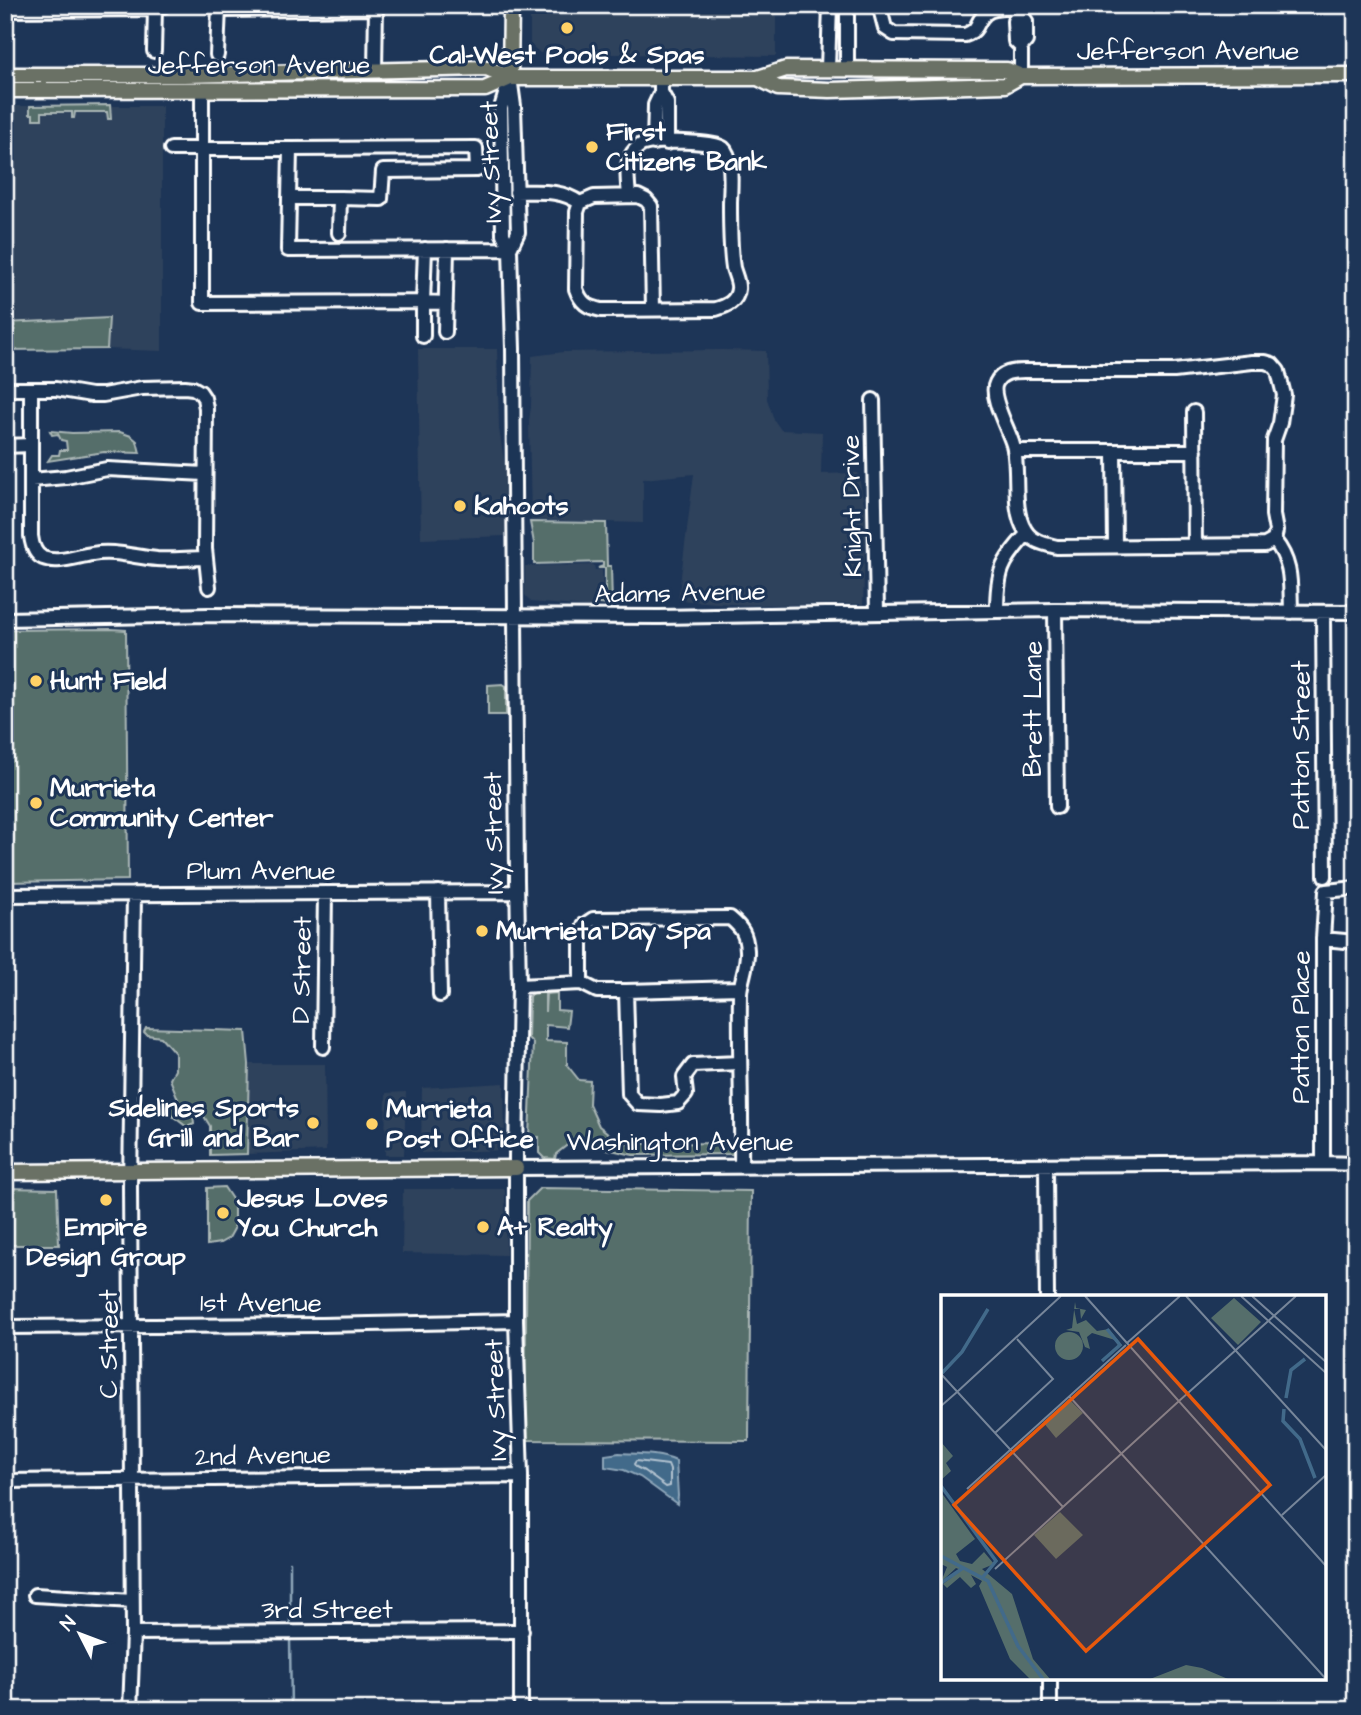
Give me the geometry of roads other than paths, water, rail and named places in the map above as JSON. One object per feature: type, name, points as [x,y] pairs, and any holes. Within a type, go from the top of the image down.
[{"type":"main road","points":[[510,78],[511,5]]},
{"type":"main road","name":"Jefferson Avenue","points":[[5,75],[183,75],[487,68],[510,78],[661,85],[758,79],[786,69],[1007,70],[1021,76],[1356,75]]},
{"type":"main road","points":[[830,90],[833,79],[870,78],[888,69]]},
{"type":"main road","points":[[153,89],[156,82],[177,80],[183,75]]},
{"type":"main road","name":"Jefferson Avenue","points":[[758,79],[778,88],[830,90],[1005,85],[1021,76]]},
{"type":"main road","name":"Jefferson Avenue","points":[[5,90],[485,89],[510,78]]},
{"type":"main road","name":"Washington Avenue","points":[[5,1172],[516,1168]]},
{"type":"street","points":[[828,69],[830,5]]},
{"type":"street","points":[[847,69],[848,5]]},
{"type":"street","points":[[879,5],[885,28],[894,34],[905,35],[965,35],[974,31],[987,12],[1020,9],[1026,21],[1026,41],[1021,47],[1021,76]]},
{"type":"street","points":[[217,55],[215,6],[225,9],[376,7],[375,71]]},
{"type":"street","points":[[5,10],[160,7],[154,51]]},
{"type":"street","points":[[830,26],[847,25]]},
{"type":"street","name":"Ivy Street","points":[[510,78],[514,106],[518,232],[510,249]]},
{"type":"street","name":"Ivy Street","points":[[510,78],[501,108],[503,234],[510,249],[513,349],[519,986],[516,1321],[521,1476],[521,1710]]},
{"type":"street","points":[[661,85],[655,105],[661,143]]},
{"type":"street","points":[[202,89],[202,303],[446,303]]},
{"type":"street","points":[[629,196],[630,157],[645,143],[703,142],[723,148],[729,156],[731,250],[738,289],[734,300],[716,309],[600,310],[586,305],[576,289],[577,212],[580,203],[594,197],[638,196],[651,206],[653,309]]},
{"type":"street","points":[[171,149],[476,148],[477,170],[383,171],[381,199],[289,198]]},
{"type":"street","points":[[290,149],[288,250],[510,249]]},
{"type":"street","points":[[516,192],[559,193],[580,203]]},
{"type":"street","points":[[339,233],[340,198]]},
{"type":"street","points":[[423,336],[425,249]]},
{"type":"street","points":[[445,332],[447,249]]},
{"type":"street","points":[[1274,540],[1265,545],[1058,547],[1043,544],[1030,537],[1023,528],[1019,515],[1014,452],[994,392],[996,383],[1011,372],[1149,372],[1252,362],[1272,364],[1278,372],[1284,395],[1280,424],[1274,440],[1274,540],[1284,554],[1289,572],[1291,612]]},
{"type":"street","points":[[5,388],[56,389],[103,395],[142,388],[185,387],[200,392],[206,408],[206,558],[209,587]]},
{"type":"street","points":[[31,389],[31,536],[36,553],[43,558],[66,559],[108,552],[159,559],[206,558]]},
{"type":"street","name":"Knight Drive","points":[[873,400],[877,612]]},
{"type":"street","points":[[1194,412],[1195,546]]},
{"type":"street","points":[[5,446],[31,445]]},
{"type":"street","points":[[1114,451],[1115,546]]},
{"type":"street","points":[[1014,452],[1195,451]]},
{"type":"street","points":[[31,480],[107,469],[205,474]]},
{"type":"street","points":[[997,611],[997,585],[1001,568],[1010,552],[1027,534]]},
{"type":"street","name":"Adams Avenue","points":[[5,619],[209,615],[660,617],[1055,610],[1356,612]]},
{"type":"street","name":"Brett Lane","points":[[1055,610],[1057,807]]},
{"type":"street","name":"Patton Street","points":[[1323,612],[1325,877]]},
{"type":"street","name":"Patton Place","points":[[1324,1163],[1323,939],[1326,891],[1356,888]]},
{"type":"street","points":[[438,892],[440,995]]},
{"type":"street","name":"Plum Avenue","points":[[5,895],[517,892]]},
{"type":"street","name":"D Street","points":[[323,1047],[326,893]]},
{"type":"street","name":"C Street","points":[[130,1710],[133,1633],[130,1326],[134,894]]},
{"type":"street","points":[[581,983],[581,942],[584,925],[593,919],[730,918],[742,929],[747,950],[740,988],[741,1166]]},
{"type":"street","points":[[1323,939],[1356,942]]},
{"type":"street","points":[[519,986],[581,983],[597,991],[740,988]]},
{"type":"street","points":[[626,991],[629,1094],[638,1104],[678,1103],[686,1094],[684,1077],[693,1065],[739,1063]]},
{"type":"street","name":"Washington Avenue","points":[[516,1168],[1356,1164]]},
{"type":"street","points":[[1046,1167],[1047,1295]]},
{"type":"street","name":"1st Avenue","points":[[5,1327],[516,1321]]},
{"type":"street","name":"2nd Avenue","points":[[5,1481],[521,1476]]},
{"type":"street","points":[[35,1595],[132,1601]]},
{"type":"street","name":"3rd Street","points":[[133,1633],[522,1632]]},
{"type":"street","points":[[1050,1680],[1050,1710]]},
{"type":"water","points":[[605,1455],[655,1455],[676,1461],[677,1504],[640,1477],[624,1470],[605,1467]]},
{"type":"waterway","points":[[290,1562],[290,1625]]},
{"type":"waterway","points":[[290,1640],[291,1710]]},
{"type":"place","name":"Cal-West Pools & Spas","points":[[567,28]]},
{"type":"place","name":"First Citizens Bank","points":[[592,147]]},
{"type":"place","name":"Kahoots","points":[[460,506]]},
{"type":"place","name":"Hunt Field","points":[[36,681]]},
{"type":"place","name":"Murrieta Community Center","points":[[36,803]]},
{"type":"place","name":"Murrieta Day Spa","points":[[482,931]]},
{"type":"place","name":"Sidelines Sports Grill and Bar","points":[[313,1123]]},
{"type":"place","name":"Murrieta Post Office","points":[[372,1124]]},
{"type":"place","name":"Empire Design Group","points":[[106,1200]]},
{"type":"place","name":"Jesus Loves You Church","points":[[223,1213]]},
{"type":"place","name":"A+ Realty","points":[[483,1227]]}]
